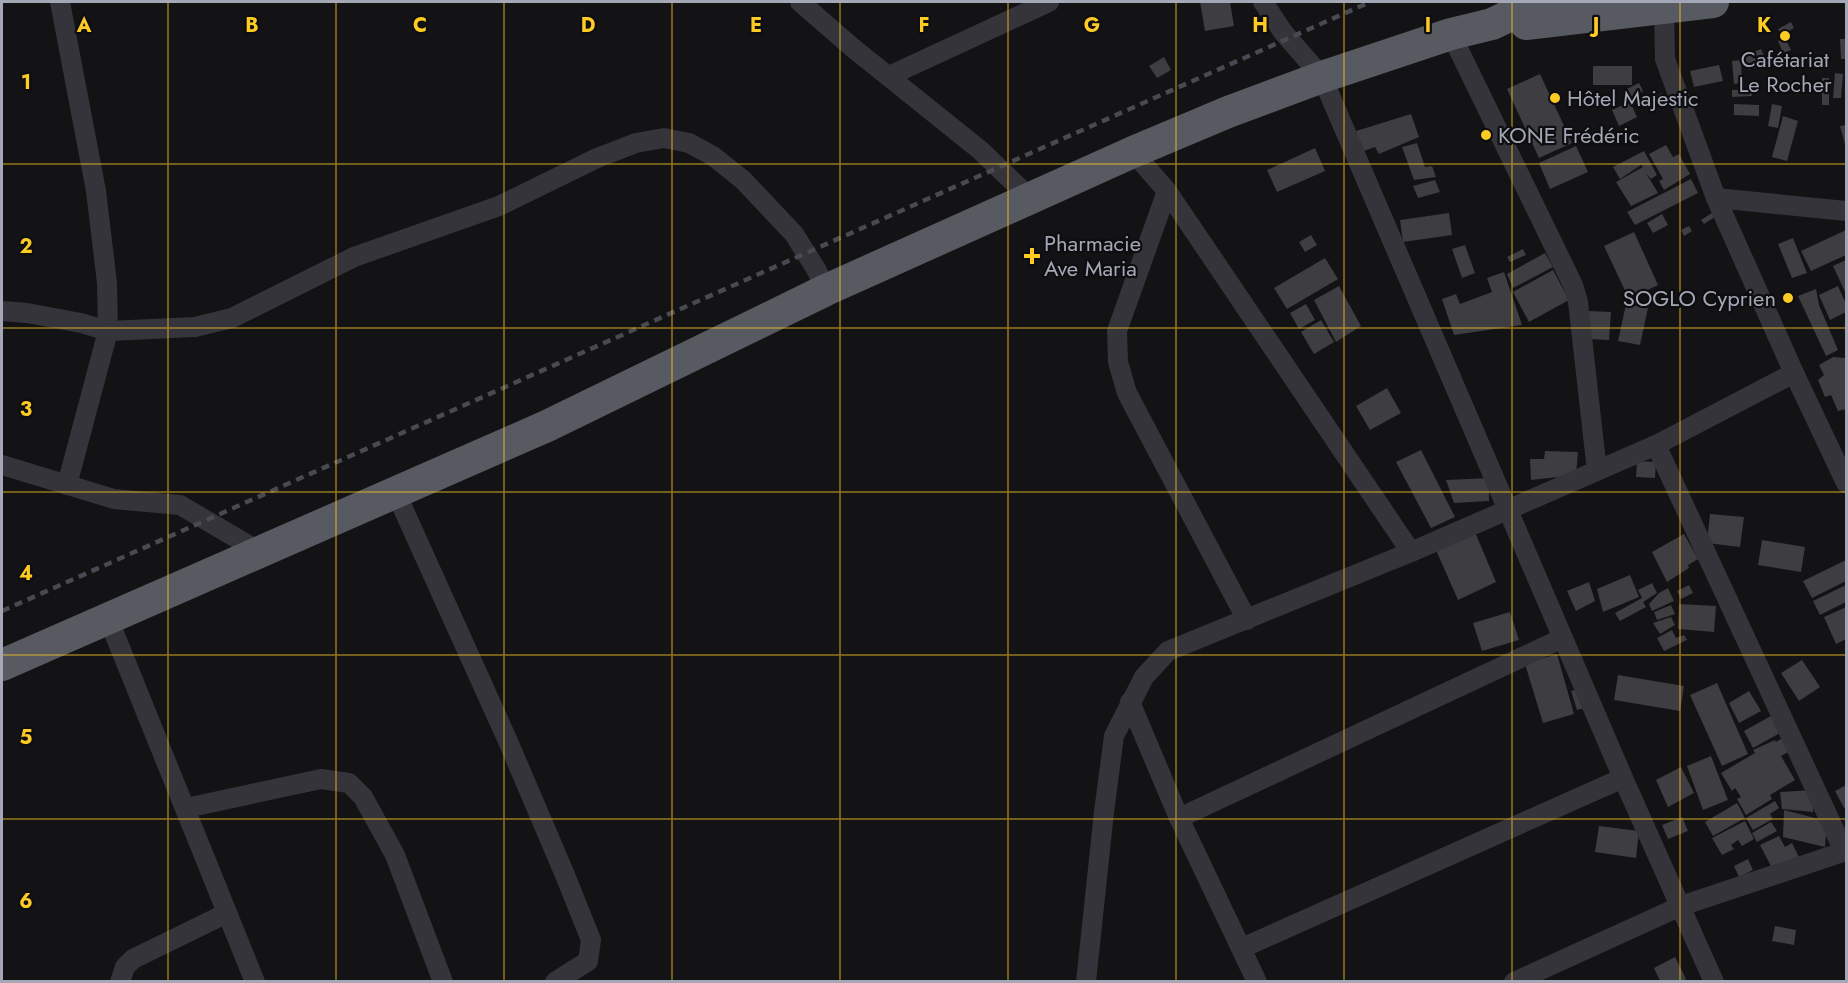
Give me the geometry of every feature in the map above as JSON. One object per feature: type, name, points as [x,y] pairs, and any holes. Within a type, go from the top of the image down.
[{"type":"highway","points":[[2,665],[547,426],[826,290],[1133,152],[1228,112],[1322,77],[1451,34],[1492,24],[1520,10],[1555,2]]},
{"type":"highway","points":[[1492,24],[1523,24],[1713,2]]},
{"type":"street","points":[[60,2],[96,191],[107,284],[108,331],[67,485]]},
{"type":"street","points":[[800,2],[980,150],[1030,198]]},
{"type":"street","points":[[889,76],[1049,2]]},
{"type":"street","points":[[1263,2],[1283,32],[1322,77],[1623,778],[1714,981]]},
{"type":"street","points":[[1664,8],[1665,59],[1716,198],[1846,483]]},
{"type":"street","points":[[1451,34],[1573,285],[1578,302],[1597,471]]},
{"type":"street","points":[[2,311],[81,323],[108,331],[195,327],[232,318],[354,257],[499,206],[597,158],[636,143],[664,138],[690,143],[713,156],[742,180],[795,234],[816,268],[826,290]]},
{"type":"street","points":[[1133,152],[1167,191],[1411,552]]},
{"type":"street","points":[[1167,191],[1118,331],[1118,362],[1127,393],[1247,620]]},
{"type":"street","points":[[1716,198],[1846,211]]},
{"type":"street","points":[[1086,981],[1114,736],[1144,677],[1168,651],[1411,552],[1656,445],[1794,373]]},
{"type":"street","points":[[1514,981],[1681,906],[1845,851],[1656,445]]},
{"type":"street","points":[[2,465],[114,499],[180,505],[260,552]]},
{"type":"street","points":[[396,493],[507,739],[591,940],[588,961],[555,981]]},
{"type":"street","points":[[108,618],[255,981]]},
{"type":"street","points":[[1179,818],[1563,638]]},
{"type":"street","points":[[1130,702],[1179,818],[1257,981]]},
{"type":"street","points":[[186,807],[321,778],[349,783],[363,797],[395,855],[443,981]]},
{"type":"street","points":[[1242,948],[1623,778]]},
{"type":"street","points":[[120,981],[125,967],[133,959],[227,913]]},
{"type":"building","points":[[1200,2],[1230,2],[1234,26],[1205,31]]},
{"type":"building","points":[[1791,22],[1794,28],[1782,35],[1778,29]]},
{"type":"building","points":[[1785,38],[1791,50],[1783,53],[1778,41]]},
{"type":"building","points":[[1840,39],[1846,39],[1846,59],[1841,59]]},
{"type":"building","points":[[1761,49],[1767,63],[1749,70],[1743,56]]},
{"type":"building","points":[[1164,57],[1171,70],[1157,78],[1149,66]]},
{"type":"building","points":[[1741,60],[1742,83],[1734,84],[1732,61]]},
{"type":"building","points":[[1719,65],[1723,81],[1694,87],[1690,71]]},
{"type":"building","points":[[1593,66],[1632,66],[1632,85],[1593,85]]},
{"type":"building","points":[[1835,73],[1843,74],[1841,98],[1833,98]]},
{"type":"building","points":[[1540,74],[1572,143],[1539,158],[1507,89]]},
{"type":"building","points":[[1822,78],[1829,78],[1829,105],[1822,105]]},
{"type":"building","points":[[1639,83],[1643,91],[1627,100],[1623,91]]},
{"type":"building","points":[[1751,89],[1752,96],[1732,97],[1732,90]]},
{"type":"building","points":[[1662,93],[1665,99],[1652,106],[1648,100]]},
{"type":"building","points":[[1630,102],[1637,117],[1619,126],[1612,110]]},
{"type":"building","points":[[1734,104],[1759,105],[1759,116],[1734,115]]},
{"type":"building","points":[[1772,104],[1782,106],[1778,128],[1768,126]]},
{"type":"building","points":[[1411,114],[1419,137],[1379,154],[1375,147],[1361,152],[1353,132]]},
{"type":"building","points":[[1783,116],[1798,121],[1787,161],[1772,157]]},
{"type":"building","points":[[1846,125],[1846,148],[1840,126]]},
{"type":"building","points":[[1417,143],[1425,167],[1432,166],[1436,177],[1414,180],[1402,147]]},
{"type":"building","points":[[1666,145],[1673,157],[1679,154],[1690,174],[1664,190],[1659,181],[1663,179],[1649,154]]},
{"type":"building","points":[[1576,146],[1588,172],[1550,189],[1539,163]]},
{"type":"building","points":[[1315,148],[1325,171],[1277,192],[1267,170]]},
{"type":"building","points":[[1644,151],[1657,175],[1651,179],[1646,173],[1658,193],[1631,206],[1616,182],[1643,167],[1641,165],[1620,179],[1613,167]]},
{"type":"building","points":[[1691,179],[1698,193],[1635,225],[1627,212]]},
{"type":"building","points":[[1435,180],[1440,192],[1418,198],[1413,186]]},
{"type":"building","points":[[1449,213],[1452,235],[1403,242],[1400,220]]},
{"type":"building","points":[[1712,213],[1715,217],[1704,224],[1701,220]]},
{"type":"building","points":[[1662,214],[1668,225],[1653,233],[1647,223]]},
{"type":"building","points":[[1689,226],[1692,231],[1684,236],[1681,230]]},
{"type":"building","points":[[1846,230],[1846,255],[1811,271],[1801,251]]},
{"type":"building","points":[[1634,232],[1658,285],[1629,299],[1604,246]]},
{"type":"building","points":[[1311,235],[1317,245],[1305,252],[1299,242]]},
{"type":"building","points":[[1793,238],[1807,273],[1792,278],[1778,244]]},
{"type":"building","points":[[1465,245],[1475,273],[1462,278],[1452,249]]},
{"type":"building","points":[[1523,249],[1526,255],[1510,262],[1507,257]]},
{"type":"building","points":[[1545,253],[1553,267],[1513,288],[1507,274]]},
{"type":"building","points":[[1325,258],[1338,279],[1287,309],[1274,288]]},
{"type":"building","points":[[1846,260],[1846,294],[1833,266]]},
{"type":"building","points":[[1553,270],[1569,300],[1529,322],[1513,292]]},
{"type":"building","points":[[1504,272],[1522,325],[1454,335],[1442,299],[1456,294],[1460,304],[1492,292],[1487,278]]},
{"type":"building","points":[[1339,286],[1361,326],[1336,342],[1314,300]]},
{"type":"building","points":[[1838,286],[1846,304],[1846,312],[1830,320],[1819,295]]},
{"type":"building","points":[[1816,289],[1819,305],[1838,350],[1826,356],[1798,296]]},
{"type":"building","points":[[1306,304],[1315,320],[1299,329],[1290,313]]},
{"type":"building","points":[[1626,304],[1648,308],[1640,345],[1618,341]]},
{"type":"building","points":[[1588,311],[1611,312],[1609,340],[1587,339]]},
{"type":"building","points":[[1321,320],[1334,342],[1314,354],[1301,332]]},
{"type":"building","points":[[1833,357],[1846,358],[1846,409],[1838,411],[1831,395],[1825,397],[1818,380],[1824,375],[1819,365]]},
{"type":"building","points":[[1387,388],[1401,413],[1370,430],[1356,406]]},
{"type":"building","points":[[1421,450],[1455,517],[1431,528],[1396,462]]},
{"type":"building","points":[[1545,451],[1578,452],[1576,475],[1531,480],[1530,459],[1544,459]]},
{"type":"building","points":[[1637,461],[1656,462],[1655,478],[1636,477]]},
{"type":"building","points":[[1489,478],[1489,501],[1454,503],[1446,480]]},
{"type":"building","points":[[1710,514],[1744,517],[1740,547],[1707,543]]},
{"type":"building","points":[[1475,532],[1496,582],[1458,600],[1436,550]]},
{"type":"building","points":[[1684,534],[1698,559],[1688,565],[1689,568],[1667,582],[1652,552]]},
{"type":"building","points":[[1762,540],[1805,547],[1801,572],[1758,565]]},
{"type":"building","points":[[1846,560],[1846,581],[1812,598],[1803,581]]},
{"type":"building","points":[[1630,575],[1639,597],[1603,612],[1597,589]]},
{"type":"building","points":[[1589,582],[1595,601],[1576,611],[1567,591]]},
{"type":"building","points":[[1652,583],[1657,593],[1643,602],[1646,607],[1620,621],[1615,613],[1642,598],[1638,590]]},
{"type":"building","points":[[1689,585],[1693,593],[1681,599],[1677,591]]},
{"type":"building","points":[[1846,585],[1846,602],[1820,615],[1813,601]]},
{"type":"building","points":[[1668,588],[1674,601],[1652,611],[1649,604],[1659,593]]},
{"type":"building","points":[[1679,604],[1716,606],[1714,632],[1678,629]]},
{"type":"building","points":[[1671,605],[1675,614],[1657,620],[1654,612]]},
{"type":"building","points":[[1846,607],[1846,639],[1836,644],[1824,617]]},
{"type":"building","points":[[1510,612],[1519,640],[1482,651],[1473,623]]},
{"type":"building","points":[[1671,617],[1675,625],[1660,634],[1653,623]]},
{"type":"building","points":[[1672,630],[1676,638],[1684,635],[1687,640],[1664,651],[1657,638]]},
{"type":"building","points":[[1557,654],[1574,714],[1543,723],[1525,664]]},
{"type":"building","points":[[1802,660],[1820,687],[1799,701],[1781,673]]},
{"type":"building","points":[[1618,675],[1684,686],[1680,711],[1614,700]]},
{"type":"building","points":[[1717,683],[1748,754],[1722,766],[1690,695]]},
{"type":"building","points":[[1582,688],[1588,707],[1577,710],[1571,691]]},
{"type":"building","points":[[1749,691],[1761,711],[1739,723],[1729,703]]},
{"type":"building","points":[[1771,716],[1780,733],[1753,748],[1744,731]]},
{"type":"building","points":[[1784,737],[1792,750],[1781,756],[1795,780],[1770,795],[1772,799],[1746,815],[1737,799],[1741,797],[1735,788],[1732,791],[1721,773],[1755,753],[1753,750]]},
{"type":"building","points":[[1711,756],[1728,800],[1703,810],[1687,766]]},
{"type":"building","points":[[1681,767],[1694,793],[1668,807],[1656,780]]},
{"type":"building","points":[[1846,785],[1846,807],[1844,808],[1835,791]]},
{"type":"building","points":[[1814,790],[1813,812],[1782,809],[1780,792]]},
{"type":"building","points":[[1775,801],[1779,808],[1770,814],[1773,819],[1753,830],[1746,818]]},
{"type":"building","points":[[1737,803],[1745,818],[1713,836],[1705,822]]},
{"type":"building","points":[[1784,810],[1827,821],[1825,847],[1783,837]]},
{"type":"building","points":[[1682,817],[1688,831],[1668,839],[1662,825]]},
{"type":"building","points":[[1745,821],[1754,839],[1742,846],[1738,840],[1731,845],[1734,849],[1722,855],[1712,838]]},
{"type":"building","points":[[1771,822],[1777,831],[1757,842],[1752,833]]},
{"type":"building","points":[[1599,826],[1639,831],[1636,858],[1595,852]]},
{"type":"building","points":[[1779,836],[1785,847],[1792,843],[1799,857],[1773,870],[1760,845]]},
{"type":"building","points":[[1748,859],[1753,870],[1739,877],[1734,866]]},
{"type":"building","points":[[1775,926],[1796,930],[1794,945],[1772,941]]},
{"type":"building","points":[[1675,957],[1686,979],[1660,981],[1654,968]]},
{"type":"railway","points":[[2,611],[1370,2]]},
{"type":"place","name":"Cafétariat Le Rocher","points":[[1785,36]]},
{"type":"place","name":"Hôtel Majestic","points":[[1555,98]]},
{"type":"place","name":"KONE Frédéric","points":[[1486,135]]},
{"type":"place","name":"Pharmacie Ave Maria","points":[[1032,256]]},
{"type":"place","name":"SOGLO Cyprien","points":[[1788,298]]}]
